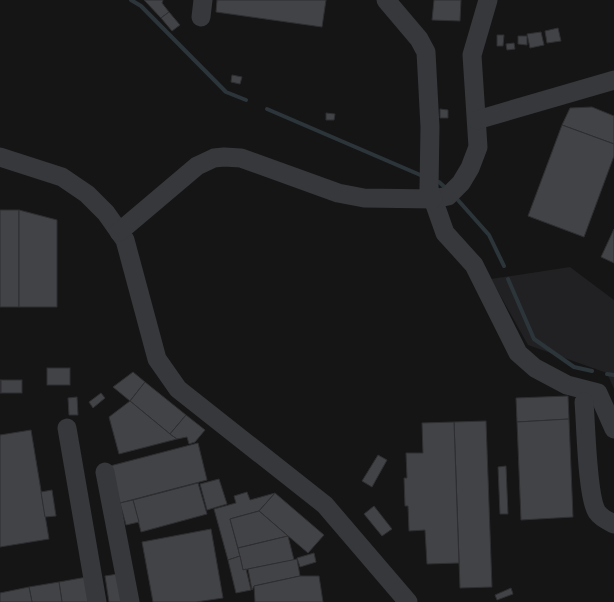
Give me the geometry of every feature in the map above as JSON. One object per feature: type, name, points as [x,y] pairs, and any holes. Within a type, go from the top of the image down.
[{"type":"street","points":[[386,0],[419,39],[426,52],[430,127],[429,189],[445,233],[474,264],[518,353],[535,368],[567,385],[598,393],[614,429]]},
{"type":"street","points":[[119,232],[197,166],[205,162],[224,157],[241,158],[338,193],[364,198],[433,199],[448,196],[460,183],[470,168],[478,147],[478,120],[473,80],[472,55],[488,0]]},
{"type":"street","points":[[478,120],[614,80]]},
{"type":"street","points":[[0,157],[8,158],[62,177],[87,194],[106,213],[125,240],[157,359],[178,389],[325,505],[408,602]]},
{"type":"street","points":[[584,402],[591,494],[597,512],[605,520],[614,524]]},
{"type":"street","points":[[67,428],[97,602]]},
{"type":"street","points":[[105,472],[130,602]]},
{"type":"shaded area","points":[[570,267],[614,300],[614,389],[607,373],[528,345],[491,279]]},
{"type":"building","points":[[144,0],[163,0],[162,3],[169,12],[161,18]]},
{"type":"building","points":[[217,0],[326,0],[322,27],[216,12]]},
{"type":"building","points":[[434,0],[461,0],[460,21],[432,20]]},
{"type":"building","points":[[169,12],[180,25],[172,31],[161,18]]},
{"type":"building","points":[[558,28],[561,41],[547,43],[545,31]]},
{"type":"building","points":[[541,32],[544,45],[530,48],[527,34]]},
{"type":"building","points":[[497,35],[504,35],[503,46],[497,46]]},
{"type":"building","points":[[518,36],[527,36],[527,45],[518,44]]},
{"type":"building","points":[[514,43],[515,49],[507,50],[506,44]]},
{"type":"building","points":[[232,75],[242,77],[240,84],[231,82]]},
{"type":"building","points":[[592,107],[614,116],[614,144],[562,125],[570,108]]},
{"type":"building","points":[[440,109],[448,110],[448,118],[440,118]]},
{"type":"building","points":[[326,113],[335,114],[334,120],[326,120]]},
{"type":"building","points":[[562,125],[614,144],[614,156],[584,237],[528,216]]},
{"type":"building","points":[[0,210],[19,210],[19,307],[0,307]]},
{"type":"building","points":[[19,210],[57,220],[57,307],[19,307]]},
{"type":"building","points":[[614,229],[614,263],[601,257]]},
{"type":"building","points":[[47,368],[70,368],[70,385],[47,385]]},
{"type":"building","points":[[133,372],[145,382],[130,401],[113,387]]},
{"type":"building","points":[[1,380],[1,393],[0,393]]},
{"type":"building","points":[[1,380],[22,380],[22,393],[1,393]]},
{"type":"building","points":[[145,382],[186,415],[170,434],[130,401]]},
{"type":"building","points":[[101,393],[105,398],[93,408],[89,402]]},
{"type":"building","points":[[568,396],[569,419],[517,422],[516,398]]},
{"type":"building","points":[[77,397],[78,415],[69,415],[68,398]]},
{"type":"building","points":[[130,401],[177,439],[119,454],[109,417]]},
{"type":"building","points":[[186,415],[205,430],[195,442],[189,444],[187,437],[177,439],[170,434]]},
{"type":"building","points":[[569,419],[573,517],[521,520],[517,422]]},
{"type":"building","points":[[486,421],[492,587],[460,588],[454,422]]},
{"type":"building","points":[[454,422],[459,563],[427,564],[425,530],[409,531],[408,506],[405,506],[404,478],[407,478],[406,453],[423,453],[422,423]]},
{"type":"building","points":[[31,430],[49,539],[0,547],[0,435]]},
{"type":"building","points":[[198,443],[207,480],[120,503],[110,466]]},
{"type":"building","points":[[378,455],[387,460],[372,487],[362,481]]},
{"type":"building","points":[[506,466],[508,514],[500,514],[498,467]]},
{"type":"building","points":[[219,479],[227,504],[207,510],[200,484]]},
{"type":"building","points":[[198,483],[207,514],[141,532],[133,500]]},
{"type":"building","points":[[52,490],[56,516],[45,517],[41,492]]},
{"type":"building","points":[[247,492],[250,500],[275,493],[259,511],[230,519],[240,556],[228,560],[214,509],[236,503],[234,496]]},
{"type":"building","points":[[275,493],[324,535],[308,553],[259,511]]},
{"type":"building","points":[[133,500],[139,522],[126,525],[120,503]]},
{"type":"building","points":[[374,506],[392,529],[382,536],[364,514]]},
{"type":"building","points":[[259,511],[288,536],[238,548],[230,519]]},
{"type":"building","points":[[211,529],[223,598],[196,602],[153,602],[142,542]]},
{"type":"building","points":[[288,536],[294,560],[243,570],[238,548]]},
{"type":"building","points":[[314,553],[316,562],[300,567],[297,558]]},
{"type":"building","points":[[240,556],[243,570],[246,569],[251,590],[236,593],[228,560]]},
{"type":"building","points":[[297,559],[300,576],[254,586],[252,590],[248,569]]},
{"type":"building","points":[[118,574],[123,602],[109,602],[105,576]]},
{"type":"building","points":[[300,576],[319,576],[323,602],[255,602],[254,586]]},
{"type":"building","points":[[87,577],[91,602],[62,602],[59,582]]},
{"type":"building","points":[[59,582],[62,602],[32,602],[29,587]]},
{"type":"building","points":[[29,587],[32,602],[0,602],[0,593]]},
{"type":"building","points":[[511,588],[513,594],[497,600],[495,595]]},
{"type":"waterway","points":[[131,0],[141,6],[226,92],[246,100]]},
{"type":"waterway","points":[[267,109],[425,177]]},
{"type":"waterway","points":[[439,182],[448,190]]},
{"type":"waterway","points":[[457,199],[489,235],[504,266]]},
{"type":"waterway","points":[[508,279],[534,339],[574,367],[592,371]]},
{"type":"waterway","points":[[607,374],[614,375]]}]
